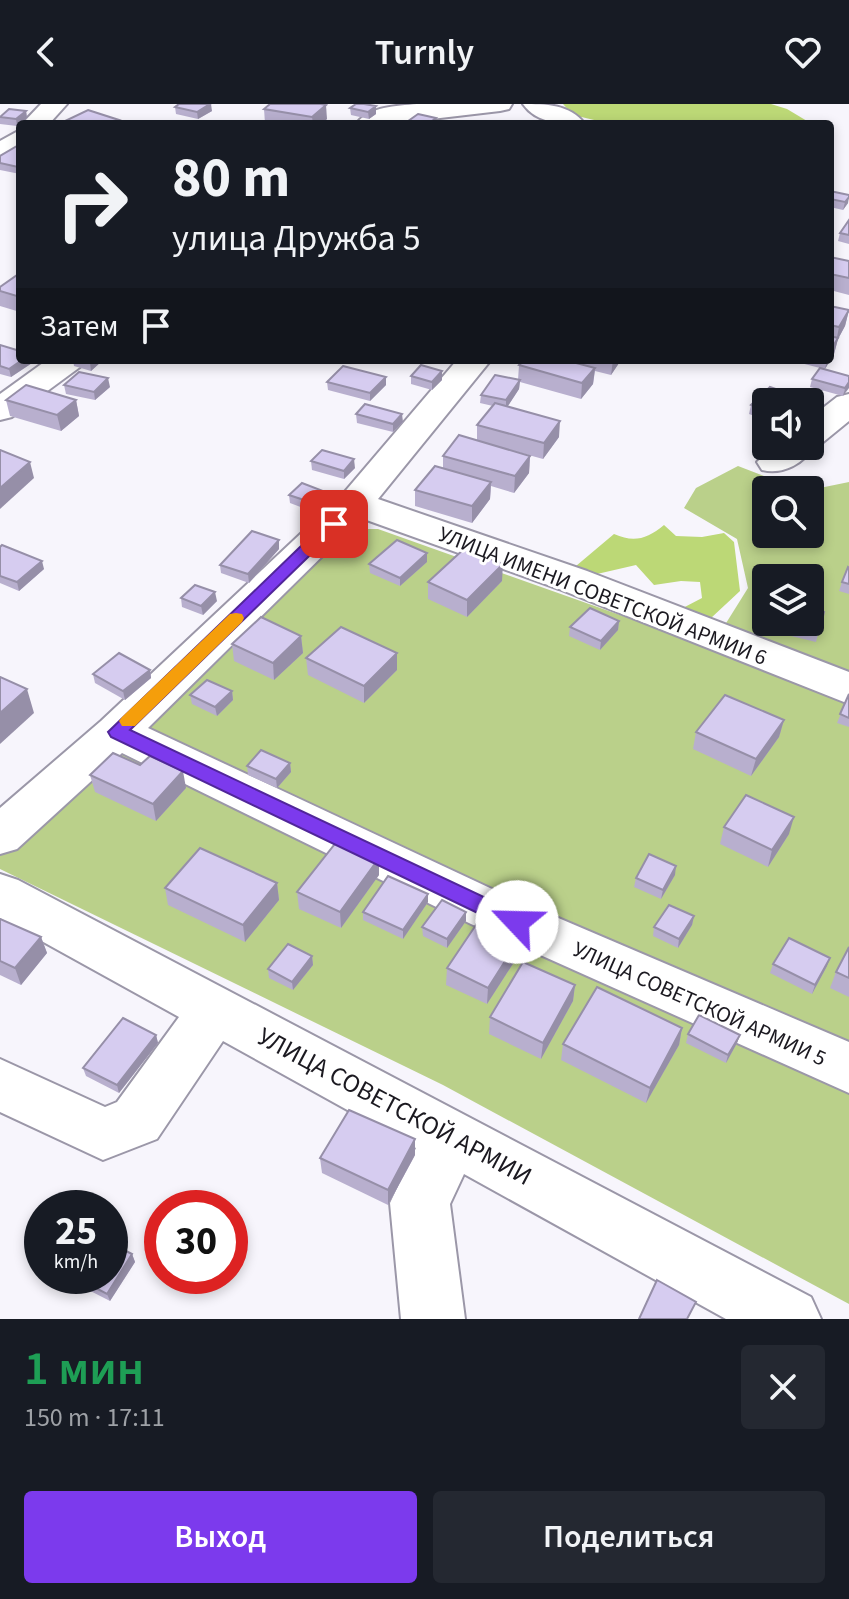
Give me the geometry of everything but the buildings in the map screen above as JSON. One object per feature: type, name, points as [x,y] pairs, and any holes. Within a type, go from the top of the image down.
[{"type":"street","points":[[39,120],[55,104]]},
{"type":"street","points":[[377,120],[389,114],[500,104]]},
{"type":"street","points":[[535,104],[565,120]]},
{"type":"street","points":[[0,154],[16,141]]},
{"type":"street","points":[[0,410],[63,364]]},
{"type":"street","points":[[0,836],[117,732],[355,503],[472,364]]},
{"type":"street","points":[[824,425],[849,404]]},
{"type":"street","name":"УЛИЦА ИМЕНИ СОВЕТСКОЙ АРМИИ 6","points":[[355,503],[573,580],[849,689]]},
{"type":"street","name":"УЛИЦА СОВЕТСКОЙ АРМИИ 5","points":[[117,732],[489,910],[849,1068]]},
{"type":"street","name":"УЛИЦА СОВЕТСКОЙ АРМИИ","points":[[0,894],[789,1319]]},
{"type":"street","points":[[0,1084],[103,1134],[137,1121],[215,1009]]},
{"type":"street","points":[[433,1319],[420,1203],[452,1136]]},
{"type":"shaded area","points":[[563,104],[771,104],[805,120],[594,120],[573,115]]},
{"type":"shaded area","points":[[738,466],[764,476],[752,476],[752,548],[824,548],[824,487],[849,482],[849,1304],[443,1085],[0,869],[0,852],[349,529],[378,529],[699,643],[723,628],[748,588],[737,539],[684,508],[696,488]]},
{"type":"shaded area","points":[[664,525],[676,536],[702,537],[724,533],[734,542],[740,591],[711,618],[693,619],[679,610],[702,598],[700,582],[654,585],[636,565],[597,574],[576,566],[614,534],[640,538]]},
{"type":"slow traffic","points":[[128,721],[236,618]]},
{"type":"route","points":[[334,524],[117,732],[517,922]]}]
